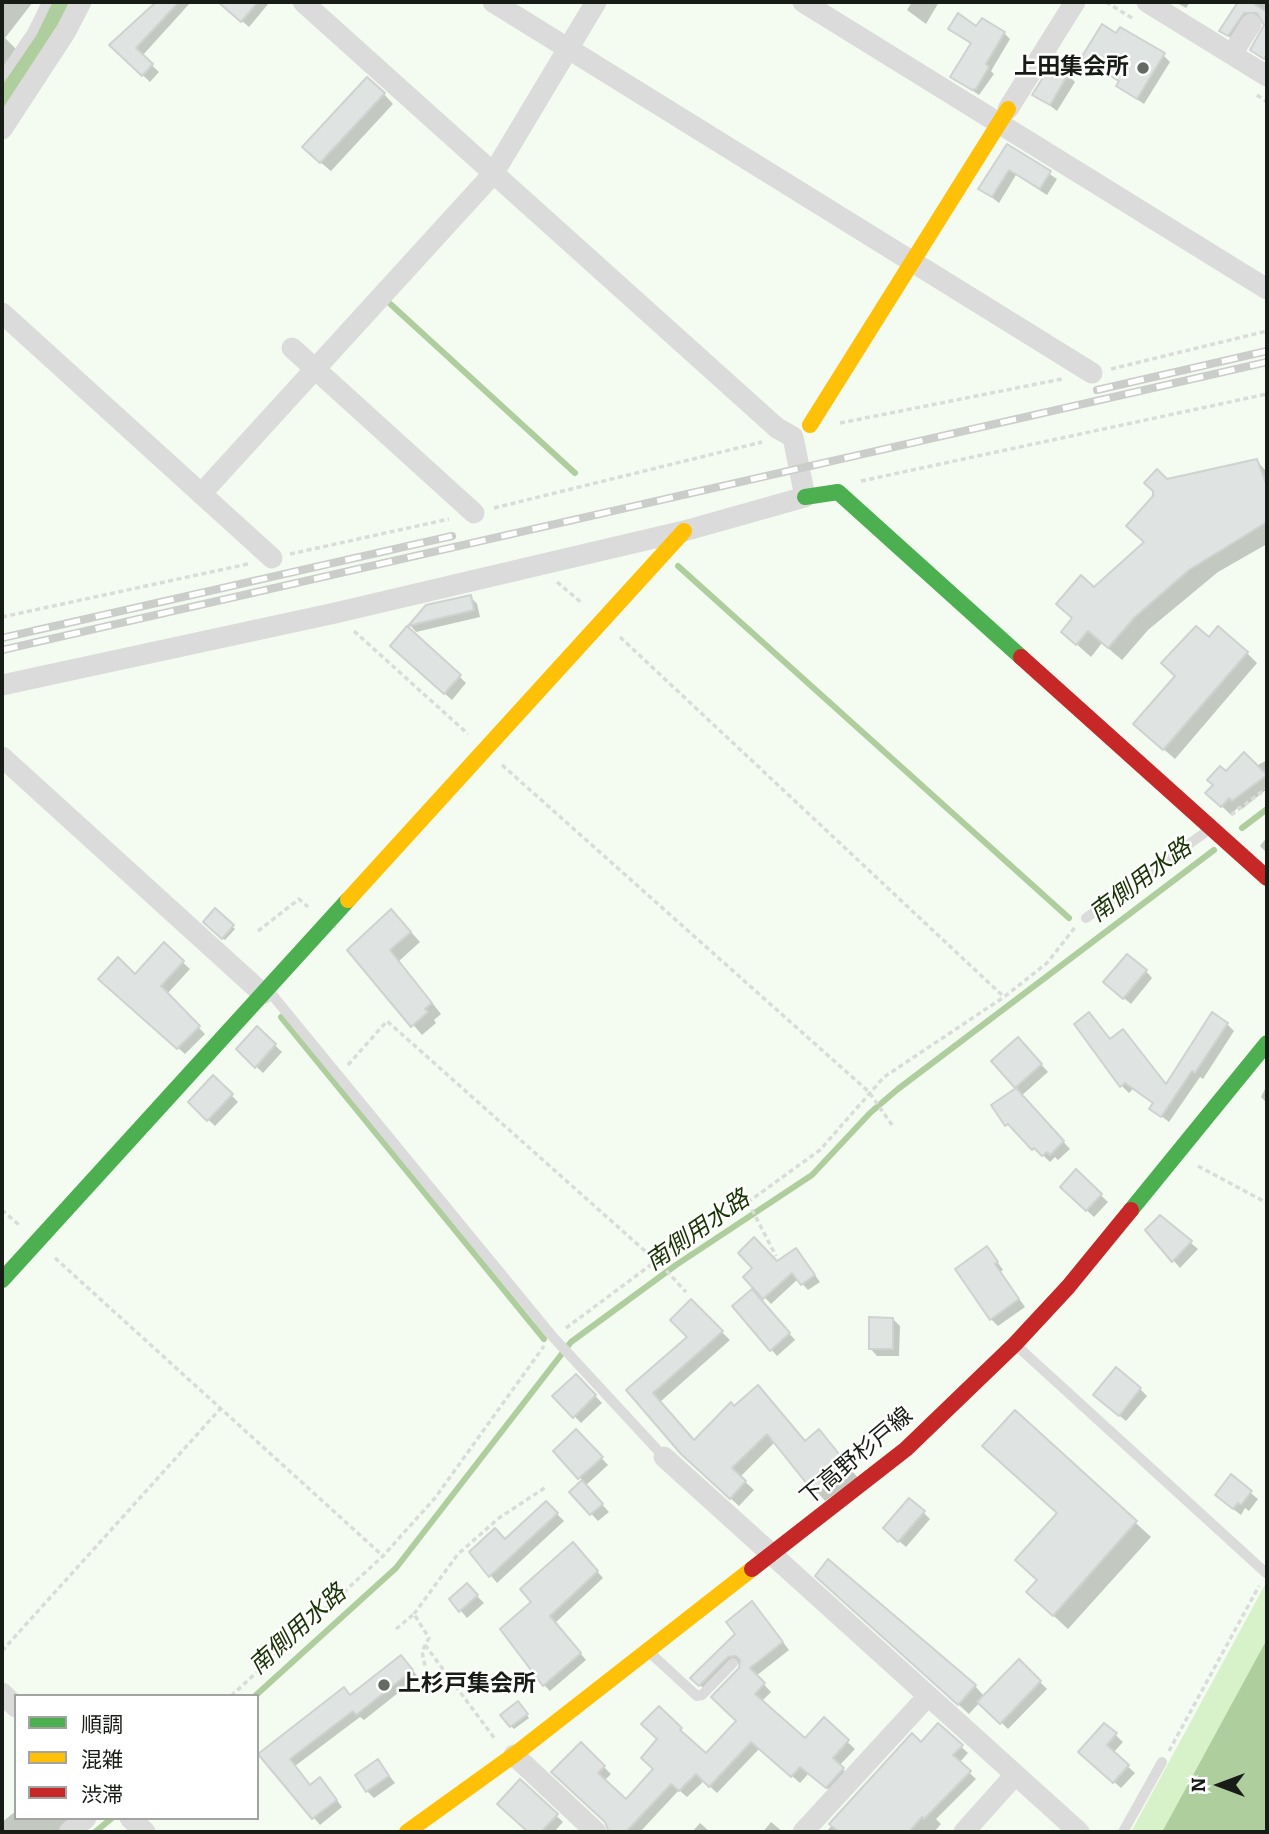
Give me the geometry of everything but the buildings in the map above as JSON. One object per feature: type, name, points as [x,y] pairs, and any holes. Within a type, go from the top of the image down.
[{"type":"street","points":[[2,128],[66,31],[81,2]]},
{"type":"street","points":[[303,2],[493,174],[795,431],[805,497]]},
{"type":"street","points":[[493,2],[1092,373]]},
{"type":"street","points":[[201,494],[493,174],[596,2]]},
{"type":"street","points":[[803,2],[1004,116],[1267,289]]},
{"type":"street","points":[[795,431],[913,262],[1075,2]]},
{"type":"street","points":[[1147,2],[1267,76]]},
{"type":"street","points":[[1231,54],[1251,24]]},
{"type":"street","points":[[2,313],[272,558]]},
{"type":"street","points":[[292,348],[474,513]]},
{"type":"street","points":[[2,685],[335,613],[684,531],[805,497],[838,492],[1267,878]]},
{"type":"street","points":[[2,1280],[684,531]]},
{"type":"street","points":[[2,757],[265,992]]},
{"type":"street","name":"下高野杉戸線","points":[[407,1832],[506,1749],[648,1651],[906,1449],[1015,1344],[1068,1287],[1178,1155],[1267,1042]]},
{"type":"street","points":[[664,1457],[1079,1832]]},
{"type":"street","points":[[803,1832],[927,1697]]},
{"type":"street","points":[[506,1749],[596,1832]]},
{"type":"street","points":[[964,1832],[1014,1775]]},
{"type":"street","points":[[69,1832],[84,1820]]},
{"type":"street","points":[[132,1820],[145,1832]]},
{"type":"lane","points":[[2,77],[32,33],[47,2]]},
{"type":"lane","points":[[1086,918],[1212,828]]},
{"type":"lane","points":[[265,992],[340,1074],[556,1340],[664,1457]]},
{"type":"lane","points":[[1015,1344],[1266,1573]]},
{"type":"lane","points":[[648,1651],[697,1696],[702,1695],[733,1663]]},
{"type":"lane","points":[[1124,1832],[1162,1762]]},
{"type":"path","points":[[2,617],[474,513],[795,431],[1092,373],[1267,331]]},
{"type":"path","points":[[856,483],[1267,394]]},
{"type":"path","points":[[537,565],[603,621],[1004,997]]},
{"type":"path","points":[[335,613],[869,1092],[892,1125]]},
{"type":"path","points":[[1212,828],[1267,788]]},
{"type":"path","points":[[258,931],[299,899],[326,925]]},
{"type":"path","points":[[233,1694],[383,1556],[435,1498],[542,1348],[556,1340],[656,1261],[748,1202],[820,1150],[869,1092],[895,1069],[1004,997],[1047,963],[1086,918]]},
{"type":"path","points":[[340,1074],[387,1021],[663,1267],[686,1292]]},
{"type":"path","points":[[1178,1155],[1267,1203]]},
{"type":"path","points":[[748,1202],[760,1220],[776,1256]]},
{"type":"path","points":[[2,1210],[383,1556]]},
{"type":"path","points":[[2,1651],[220,1409]]},
{"type":"path","points":[[396,1629],[414,1614],[458,1554],[499,1518],[546,1487]]},
{"type":"path","points":[[1162,1762],[1266,1573]]},
{"type":"path","points":[[414,1614],[429,1638],[422,1651],[425,1666]]},
{"type":"path","points":[[425,1645],[506,1749]]},
{"type":"shaded area","points":[[1267,1581],[1267,1639],[1162,1832],[1131,1832]]},
{"type":"shaded area","points":[[1267,1639],[1267,1832],[1162,1832]]},
{"type":"waterway","points":[[2,102],[66,2]]},
{"type":"waterway","points":[[386,300],[575,473]]},
{"type":"waterway","points":[[678,566],[1069,918]]},
{"type":"waterway","name":"南側用水路","points":[[1242,828],[1267,809]]},
{"type":"waterway","name":"南側用水路","points":[[257,1694],[396,1568],[571,1342],[676,1265],[812,1175],[870,1113],[898,1089],[1214,850]]},
{"type":"waterway","points":[[281,1017],[544,1339]]},
{"type":"waterway","name":"南側用水路","points":[[95,1832],[110,1820]]},
{"type":"railway","points":[[1097,390],[1267,351]]},
{"type":"railway","points":[[2,650],[1267,362]]},
{"type":"railway","points":[[2,638],[452,536]]},
{"type":"traffic: fast","points":[[805,497],[838,492],[1021,657]]},
{"type":"traffic: fast","points":[[2,1280],[348,900]]},
{"type":"traffic: fast","points":[[1131,1210],[1267,1043]]},
{"type":"traffic: slow","points":[[810,425],[1008,109]]},
{"type":"traffic: slow","points":[[348,900],[684,531]]},
{"type":"traffic: slow","points":[[407,1832],[514,1755],[752,1569]]},
{"type":"traffic: jam","points":[[1021,657],[1267,878]]},
{"type":"traffic: jam","points":[[752,1569],[906,1449],[1015,1344],[1068,1287],[1131,1210]]},
{"type":"place","name":"上田集会所","points":[[1143,68]]},
{"type":"place","name":"上杉戸集会所","points":[[384,1685]]}]
